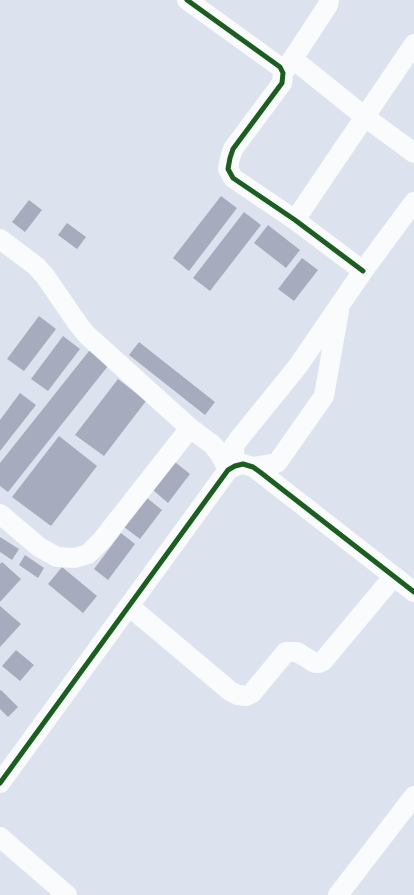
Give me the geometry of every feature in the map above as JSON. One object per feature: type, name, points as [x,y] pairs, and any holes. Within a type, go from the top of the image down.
[{"type":"street","points":[[187,0],[280,67],[288,66],[365,117],[414,153]]},
{"type":"street","points":[[329,0],[328,5],[288,66],[282,83],[233,149],[228,169],[234,178],[295,220],[363,271]]},
{"type":"street","points":[[295,220],[414,44]]},
{"type":"street","points":[[239,468],[234,446],[298,366],[363,271],[414,202]]},
{"type":"street","points":[[0,239],[36,266],[45,276],[87,335],[190,428],[213,445],[220,454],[394,576],[414,592]]},
{"type":"street","points":[[3,772],[129,606],[239,468],[277,463],[324,396],[340,305]]},
{"type":"street","points":[[0,514],[39,547],[57,557],[75,558],[88,554],[102,540],[190,428]]},
{"type":"street","points":[[129,606],[230,691],[238,695],[246,696],[252,694],[286,652],[297,652],[315,663],[324,661],[394,576]]},
{"type":"street","points":[[338,895],[414,796]]},
{"type":"street","points":[[0,838],[67,895]]},
{"type":"building","points":[[221,196],[237,208],[189,271],[173,258]]},
{"type":"building","points":[[29,200],[42,210],[25,232],[12,222]]},
{"type":"building","points":[[244,212],[261,225],[210,291],[193,278]]},
{"type":"building","points":[[67,223],[86,237],[77,249],[58,235]]},
{"type":"building","points":[[268,225],[300,250],[286,268],[254,243]]},
{"type":"building","points":[[302,258],[318,270],[294,301],[278,289]]},
{"type":"building","points":[[39,316],[56,329],[24,371],[7,359]]},
{"type":"building","points":[[63,336],[80,349],[48,391],[31,379]]},
{"type":"building","points":[[139,342],[215,402],[205,415],[129,355]]},
{"type":"building","points":[[93,346],[112,361],[8,492],[0,486],[0,463]]},
{"type":"building","points":[[118,379],[146,401],[104,456],[75,435]]},
{"type":"building","points":[[20,393],[36,405],[0,451],[0,420]]},
{"type":"building","points":[[59,436],[97,466],[51,526],[12,497]]},
{"type":"building","points":[[175,462],[190,474],[168,503],[153,490]]},
{"type":"building","points":[[147,498],[162,510],[140,539],[124,527]]},
{"type":"building","points":[[121,533],[135,544],[108,580],[94,569]]},
{"type":"building","points":[[0,537],[19,549],[12,560],[0,552]]},
{"type":"building","points":[[25,555],[44,568],[38,578],[19,565]]},
{"type":"building","points":[[2,562],[21,579],[0,602],[0,564]]},
{"type":"building","points":[[62,567],[97,596],[83,613],[48,584]]},
{"type":"building","points":[[0,606],[21,624],[0,647]]},
{"type":"building","points":[[16,650],[34,665],[20,681],[2,666]]},
{"type":"building","points":[[1,690],[18,707],[8,717],[0,709]]},
{"type":"cycle path","points":[[187,0],[280,67],[283,73],[282,83],[233,149],[228,169],[233,178],[295,220],[363,271]]},
{"type":"cycle path","points":[[0,783],[228,470],[235,466],[243,464],[253,467],[414,592]]}]
